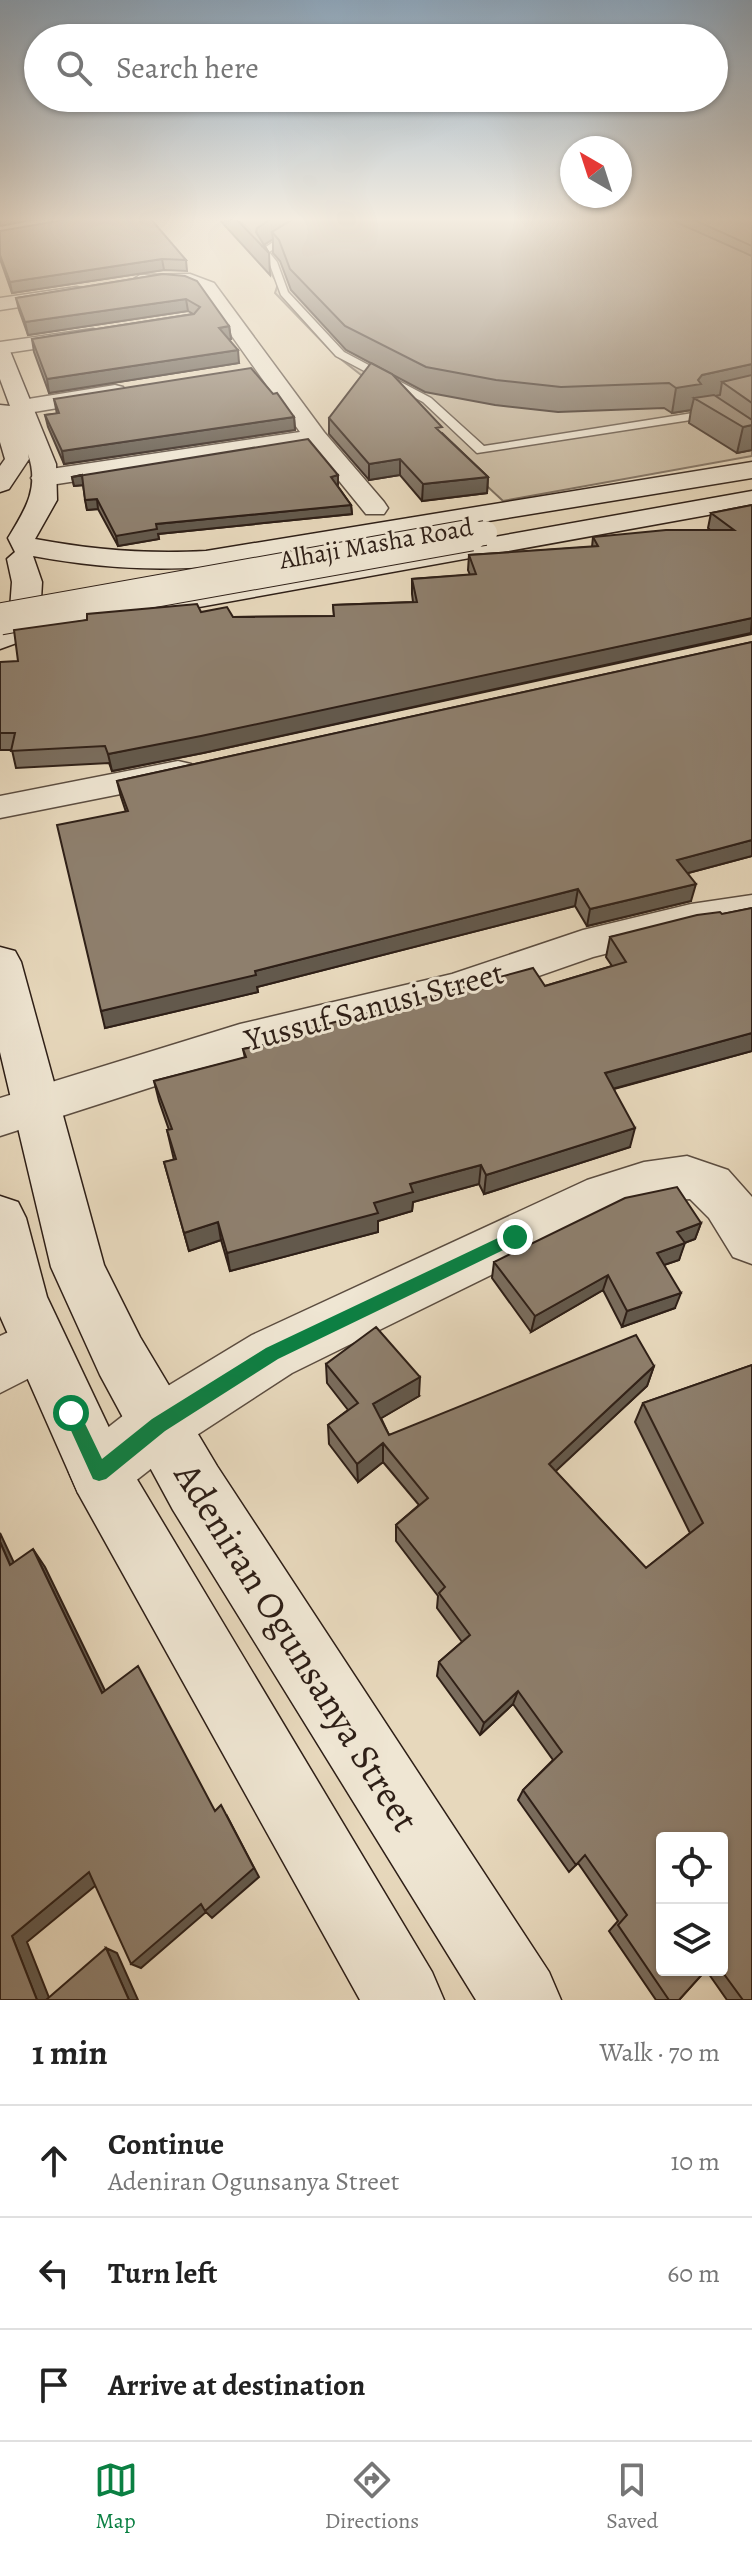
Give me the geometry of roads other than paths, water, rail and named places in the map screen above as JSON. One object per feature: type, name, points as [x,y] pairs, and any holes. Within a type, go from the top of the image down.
[{"type":"street","points":[[224,311],[293,401],[316,437],[375,508],[408,525]]},
{"type":"street","points":[[0,484],[13,470],[17,459],[11,404],[0,350],[117,331]]},
{"type":"street","points":[[234,373],[265,368]]},
{"type":"street","points":[[11,404],[143,387]]},
{"type":"street","points":[[11,404],[44,464],[44,500],[14,549]]},
{"type":"street","points":[[44,478],[316,437]]},
{"type":"street","points":[[14,549],[147,562],[206,559],[752,472]]},
{"type":"street","name":"Alhaji Masha Road","points":[[6,631],[752,472]]},
{"type":"street","name":"Alhaji Masha Road","points":[[0,610],[482,529],[752,493]]},
{"type":"street","points":[[6,631],[752,499]]},
{"type":"street","points":[[346,535],[375,508]]},
{"type":"street","points":[[6,631],[27,582],[14,549]]},
{"type":"street","points":[[0,807],[204,767]]},
{"type":"street","name":"Yussuf Sanusi Street","points":[[17,1111],[240,1041],[458,988],[583,945],[691,918],[752,909]]},
{"type":"street","name":"Adeniran Ogunsanya Street","points":[[0,962],[17,1111],[78,1267],[120,1356],[195,1488],[521,2000]]},
{"type":"street","points":[[99,1472],[159,1425],[272,1354],[605,1195],[658,1179],[686,1178],[709,1184],[752,1241]]},
{"type":"street","points":[[0,1218],[20,1299],[19,1355],[99,1472],[404,2000]]},
{"type":"lane","points":[[301,311],[340,354],[427,400],[481,450],[713,408],[752,442]]}]
